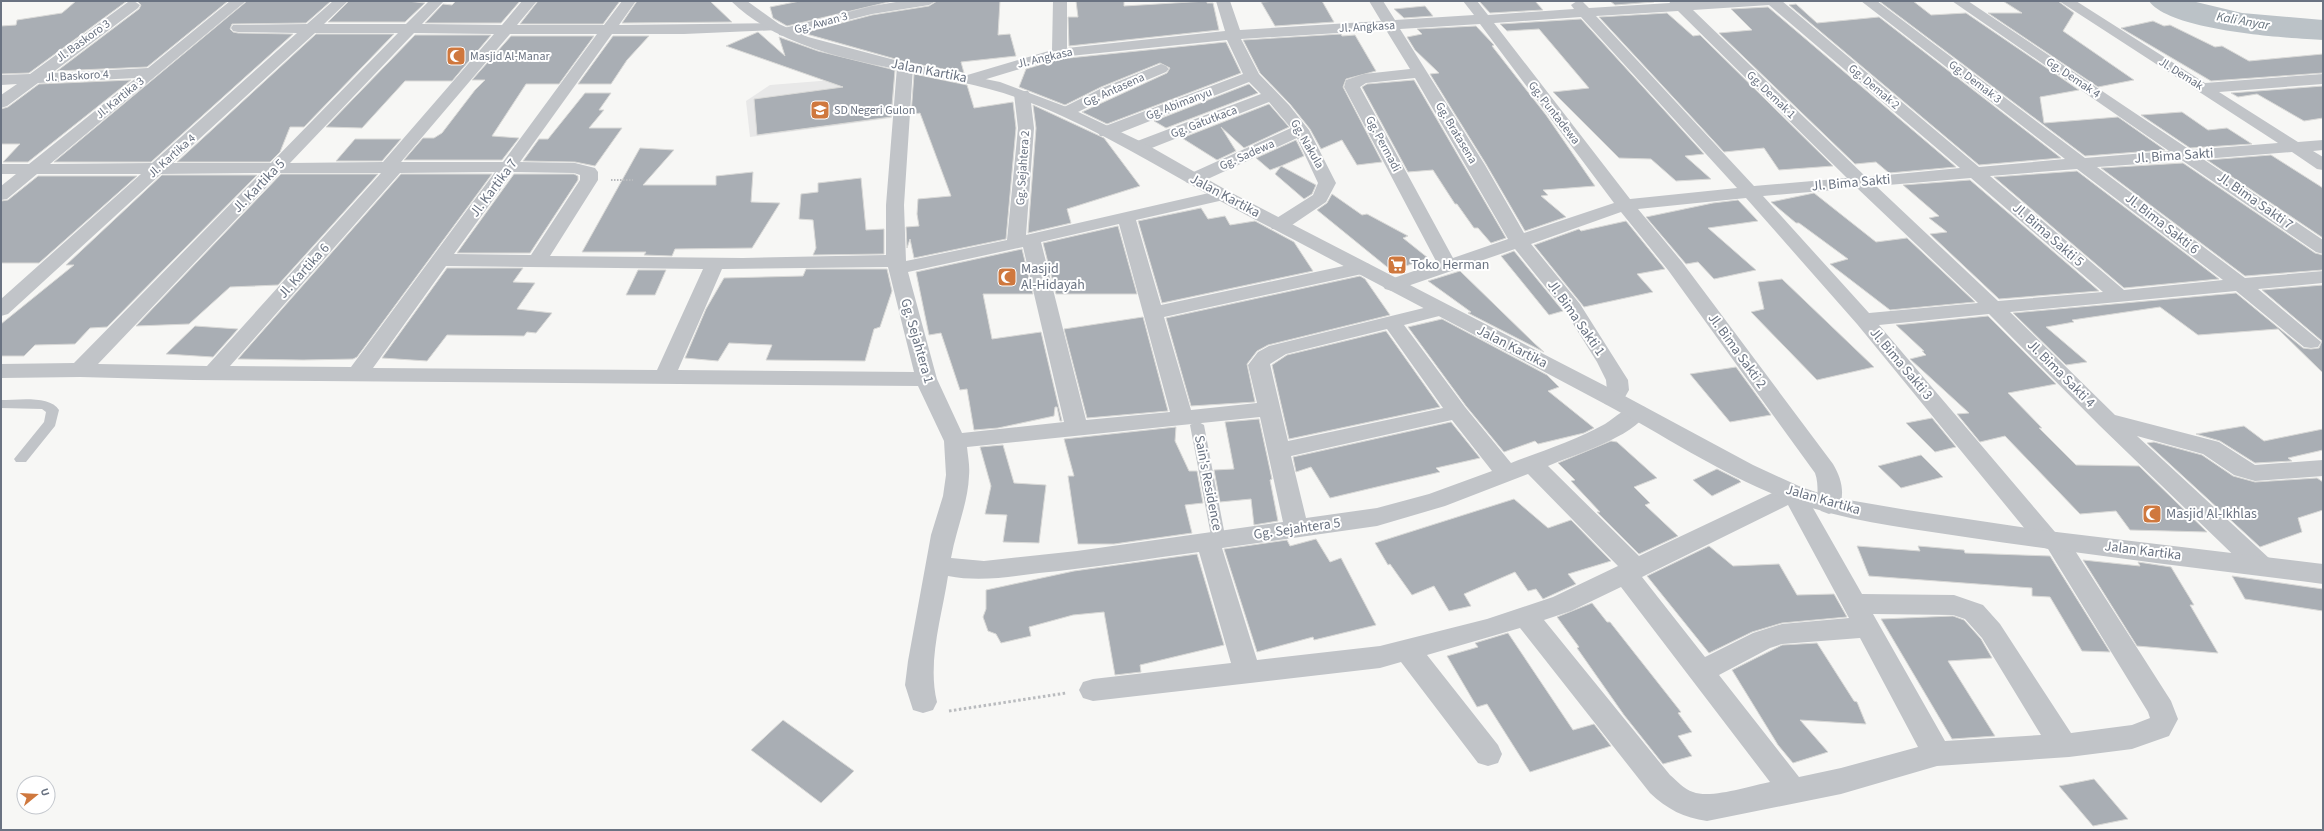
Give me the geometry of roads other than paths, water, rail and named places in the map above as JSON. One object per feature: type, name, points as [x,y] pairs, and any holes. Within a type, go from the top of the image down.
[{"type":"street","name":"Jl. Kartika 3","points":[[1,195],[239,1]]},
{"type":"street","name":"Jl. Kartika 4","points":[[1,310],[342,1]]},
{"type":"street","name":"Jl. Kartika 5","points":[[80,370],[437,1]]},
{"type":"street","name":"Jl. Kartika 6","points":[[213,373],[391,168],[505,29],[530,1]]},
{"type":"street","name":"Jl. Kartika 7","points":[[357,374],[629,1]]},
{"type":"street","name":"Jalan Kartika","points":[[738,1],[779,30],[828,48],[905,67],[970,79],[1022,94],[1066,112],[1138,147],[1222,195],[1613,399],[1745,472],[1793,493],[1829,505],[1907,519],[2052,541],[2323,574]]},
{"type":"street","name":"Gg. Awan 3","points":[[779,30],[864,11],[911,2],[929,1]]},
{"type":"street","points":[[1058,53],[1060,1]]},
{"type":"street","name":"Gg. Nakula","points":[[1223,1],[1233,35],[1252,76],[1292,118],[1301,130],[1327,183],[1326,190],[1320,198],[1312,205],[1279,225]]},
{"type":"street","name":"Gg. Bratasena","points":[[1376,1],[1519,241]]},
{"type":"street","name":"Gg. Puntadewa","points":[[1470,1],[1485,19],[1522,72],[1625,205]]},
{"type":"street","name":"Jl. Bima Sakti 3","points":[[1574,1],[1750,192],[1864,320],[2052,541],[2161,709],[2164,719],[2159,728],[2142,735],[2063,745]]},
{"type":"street","name":"Jl. Angkasa","points":[[970,79],[1058,53],[1233,35],[1585,13],[1679,4],[1769,1]]},
{"type":"street","name":"Gg. Demak 2","points":[[1773,1],[1976,173]]},
{"type":"street","name":"Gg. Demak 3","points":[[1868,1],[2082,163]]},
{"type":"street","name":"Gg. Demak 4","points":[[1959,1],[2187,155]]},
{"type":"street","name":"Jl. Demak","points":[[2066,1],[2323,165]]},
{"type":"street","name":"Gg. Demak 1","points":[[1679,4],[1861,182]]},
{"type":"street","name":"Jl. Baskoro 3","points":[[1,102],[133,5]]},
{"type":"street","points":[[238,28],[779,30]]},
{"type":"street","name":"Gg. Sejahtera 1","points":[[905,67],[895,205],[897,265],[926,379],[955,441],[958,475],[955,496],[943,535],[939,565],[920,661],[919,685],[923,702]]},
{"type":"street","name":"Gg. Antasena","points":[[1066,112],[1108,91],[1161,69]]},
{"type":"street","name":"Jl. Baskoro 4","points":[[1,80],[152,72]]},
{"type":"street","name":"Gg. Permadi","points":[[1420,73],[1364,79],[1352,83],[1352,87],[1448,265]]},
{"type":"street","name":"Gg. Abimanyu","points":[[1106,132],[1252,76]]},
{"type":"street","points":[[2203,88],[2323,79]]},
{"type":"street","name":"Gg. Sejahtera 2","points":[[1022,94],[1026,128],[1023,240],[1077,429]]},
{"type":"street","name":"Gg. Gatutkaca","points":[[1138,147],[1271,96]]},
{"type":"street","name":"Gg. Sadewa","points":[[1193,179],[1301,130]]},
{"type":"street","name":"Jl. Bima Sakti","points":[[1392,285],[1625,205],[1750,192],[2082,163],[2323,145]]},
{"type":"street","name":"Jl. Bima Sakti 7","points":[[2187,155],[2323,248]]},
{"type":"street","name":"Jl. Bima Sakti 6","points":[[2082,163],[2241,285],[2311,342]]},
{"type":"street","points":[[1,169],[159,167],[509,167],[575,168],[585,170],[590,174],[589,180],[537,261]]},
{"type":"street","name":"Jl. Bima Sakti 5","points":[[1976,173],[2120,296]]},
{"type":"street","name":"Jl. Bima Sakti 4","points":[[1861,182],[1994,308],[2106,419],[2261,566]]},
{"type":"street","points":[[440,260],[897,265],[993,250],[1023,240],[1222,195]]},
{"type":"street","name":"Jl. Bima Sakti 2","points":[[1625,205],[1675,266],[1825,470],[1830,480],[1832,491],[1829,505]]},
{"type":"street","points":[[1126,217],[1154,313],[1189,421]]},
{"type":"street","name":"Jl. Bima Sakti 1","points":[[1519,241],[1572,308],[1607,362],[1617,380],[1618,390],[1613,399]]},
{"type":"street","points":[[664,378],[715,264]]},
{"type":"street","points":[[1154,313],[1362,268]]},
{"type":"street","points":[[1864,320],[2323,277]]},
{"type":"street","points":[[1297,529],[1259,365],[1261,360],[1270,353],[1440,310]]},
{"type":"street","points":[[1392,322],[1457,412],[1507,473]]},
{"type":"street","points":[[1,371],[80,370],[664,378],[926,379]]},
{"type":"street","points":[[955,441],[1077,429],[1189,421],[1269,409]]},
{"type":"street","points":[[1279,451],[1457,412]]},
{"type":"street","name":"Gg. Sejahtera 5","points":[[939,565],[960,569],[984,570],[1077,560],[1358,520],[1409,510],[1507,473],[1610,430],[1626,421],[1637,412]]},
{"type":"street","points":[[2106,419],[2211,448],[2242,469],[2254,473],[2323,468]]},
{"type":"street","points":[[1531,463],[1630,570],[1703,671],[1794,792]]},
{"type":"street","points":[[1092,690],[1352,661],[1407,650],[1488,630],[1562,604],[1793,493],[1937,754]]},
{"type":"street","points":[[1214,541],[1247,673]]},
{"type":"street","points":[[1526,617],[1660,784],[1678,800],[1691,806],[1707,808],[1794,792],[1937,754],[2063,745],[1990,631],[1974,612],[1954,605],[1854,604]]},
{"type":"street","points":[[1703,671],[1762,640],[1782,634],[1866,627]]},
{"type":"street","points":[[1407,650],[1488,754]]},
{"type":"lane","points":[[1,404],[44,405],[53,410],[50,423],[21,459]]},
{"type":"lane","name":"Sain's Residence","points":[[1189,421],[1214,541]]},
{"type":"waterway","name":"Kali Anyar","points":[[2165,1],[2202,15],[2242,23],[2323,30]]},
{"type":"place","name":"Masjid Al-Manar","points":[[456,56]]},
{"type":"place","name":"SD Negeri Gulon","points":[[820,110]]},
{"type":"place","name":"Toko Herman","points":[[1397,265]]},
{"type":"place","name":"Masjid Al-Hidayah","points":[[1007,277]]},
{"type":"place","name":"Masjid Al-Ikhlas","points":[[2152,514]]}]
